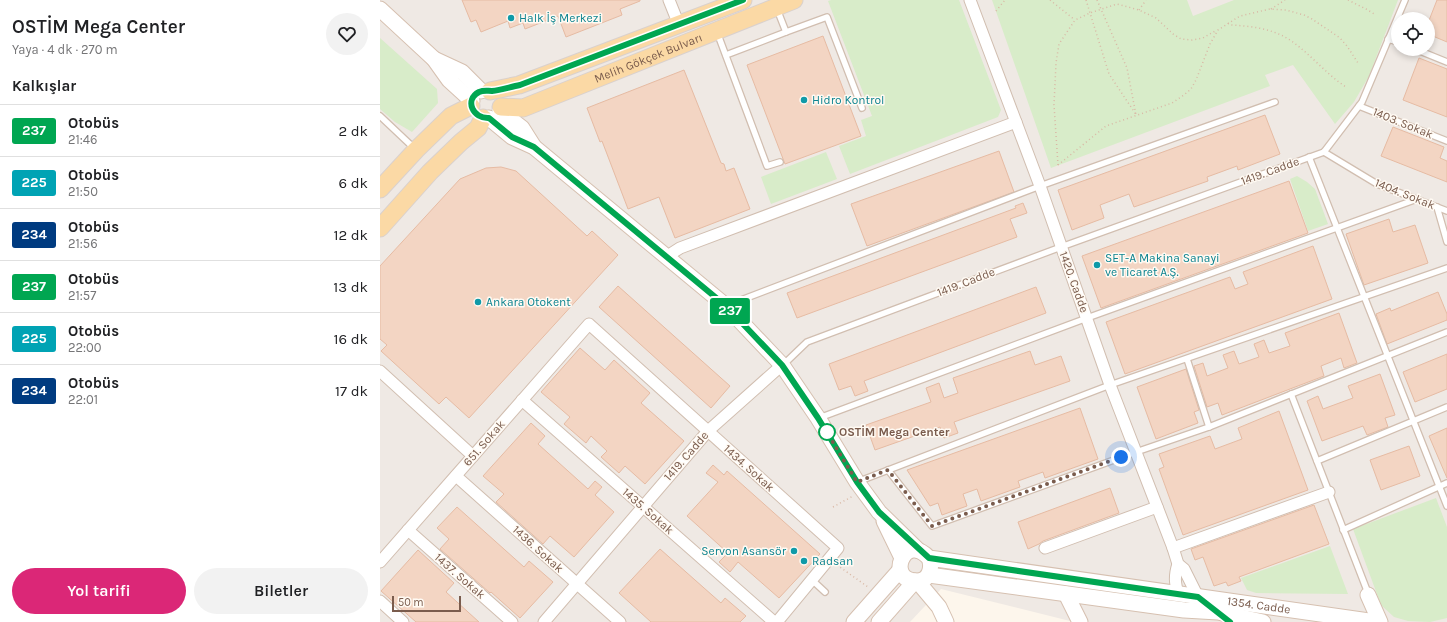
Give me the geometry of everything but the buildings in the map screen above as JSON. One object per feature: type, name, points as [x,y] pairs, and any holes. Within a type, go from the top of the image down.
[{"type":"main road","name":"Melih Gökçek Bulvarı","points":[[380,189],[416,150],[451,116],[486,105],[520,85],[743,0]]},
{"type":"main road","name":"Melih Gökçek Bulvarı","points":[[486,105],[522,108],[794,0]]},
{"type":"main road","points":[[380,9],[434,59],[462,72],[512,137],[534,147],[726,306],[782,365],[818,418],[860,487],[879,512],[924,554],[931,567],[922,579],[879,622]]},
{"type":"main road","points":[[380,228],[430,172],[478,128],[486,105]]},
{"type":"main road","points":[[879,512],[901,564]]},
{"type":"main road","points":[[854,622],[901,564],[907,552],[916,550],[924,554]]},
{"type":"main road","name":"1354. Cadde","points":[[924,554],[1178,594],[1366,621]]},
{"type":"main road","name":"1354. Cadde","points":[[901,564],[903,575],[908,580],[922,579],[1066,594],[1184,610],[1218,612],[1263,622]]},
{"type":"main road","points":[[922,579],[946,622]]},
{"type":"main road","points":[[1066,594],[1080,622]]},
{"type":"main road","points":[[1178,594],[1184,610],[1194,622]]},
{"type":"main road","points":[[1366,621],[1368,595]]},
{"type":"main road","points":[[1368,595],[1380,622]]},
{"type":"main road","points":[[1198,597],[1230,622]]},
{"type":"street","points":[[669,0],[679,25]]},
{"type":"street","name":"1420. Cadde","points":[[970,0],[1040,186],[1110,385],[1178,564],[1184,569],[1198,597]]},
{"type":"street","points":[[666,257],[680,248],[1016,122]]},
{"type":"street","name":"651. Sokak","points":[[380,562],[588,324]]},
{"type":"street","name":"1434. Sokak","points":[[588,324],[838,548],[775,622]]},
{"type":"street","name":"1419. Cadde","points":[[544,622],[708,431],[782,365]]},
{"type":"street","points":[[380,371],[473,456]]},
{"type":"street","name":"1435. Sokak","points":[[522,400],[775,622]]},
{"type":"street","name":"1436. Sokak","points":[[456,476],[620,622]]},
{"type":"street","points":[[1173,548],[1329,492]]},
{"type":"street","points":[[1045,548],[1157,507]]},
{"type":"street","name":"1437. Sokak","points":[[408,530],[512,622]]},
{"type":"street","name":"1420. Cadde","points":[[1178,564],[1174,573],[1178,594]]},
{"type":"street","points":[[380,601],[403,622]]},
{"type":"lane","points":[[1324,152],[1362,102],[1405,0]]},
{"type":"lane","points":[[776,7],[786,32]]},
{"type":"lane","points":[[726,55],[827,17],[862,108]]},
{"type":"lane","points":[[716,30],[767,166],[780,162]]},
{"type":"lane","points":[[1432,56],[1447,62]]},
{"type":"lane","points":[[726,306],[1040,186],[1275,102]]},
{"type":"lane","name":"1403. Sokak","points":[[1359,106],[1447,141]]},
{"type":"lane","points":[[380,116],[416,150]]},
{"type":"lane","name":"1419. Cadde","points":[[782,365],[807,342],[1061,247],[1324,152]]},
{"type":"lane","name":"1404. Sokak","points":[[1324,152],[1377,184],[1447,211]]},
{"type":"lane","points":[[1309,157],[1447,506]]},
{"type":"lane","points":[[818,418],[1087,318],[1417,199]]},
{"type":"lane","points":[[1437,207],[1447,242]]},
{"type":"lane","points":[[860,487],[888,470],[1110,385],[1365,298],[1447,268]]},
{"type":"lane","points":[[888,470],[932,526],[1209,427],[1447,332]]},
{"type":"lane","points":[[1187,359],[1209,427]]},
{"type":"lane","points":[[1291,394],[1368,595]]},
{"type":"lane","points":[[1317,461],[1447,407]]},
{"type":"lane","points":[[1343,530],[1439,486],[1447,484]]},
{"type":"lane","points":[[812,580],[824,592]]},
{"type":"path","points":[[996,11],[1005,0]]},
{"type":"path","points":[[1050,0],[1075,20]]},
{"type":"path","points":[[1086,0],[1109,74],[1136,116]]},
{"type":"path","points":[[1097,0],[1128,68],[1136,116]]},
{"type":"path","points":[[1117,4],[1118,0]]},
{"type":"path","points":[[1139,10],[1146,0]]},
{"type":"path","points":[[1270,9],[1285,0]]},
{"type":"path","points":[[1348,0],[1376,15]]},
{"type":"path","points":[[1218,30],[1210,44],[1196,80],[1190,89],[1172,103],[1106,126],[1058,165],[1054,105],[1056,63],[1059,44],[1075,20],[1100,9],[1117,4],[1139,10],[1156,18],[1173,34],[1181,39],[1192,40],[1203,38],[1240,16],[1270,9],[1286,10],[1312,18],[1340,38],[1358,63]]},
{"type":"path","points":[[1228,23],[1231,25],[1264,29],[1283,36],[1346,87]]},
{"type":"path","points":[[833,507],[860,487]]},
{"type":"path","points":[[828,560],[878,594]]},
{"type":"shaded area","points":[[380,0],[1447,0],[1447,622],[1074,622],[941,589],[910,622],[380,622]]},
{"type":"green space","points":[[959,0],[1001,110],[998,117],[850,174],[839,146],[866,136],[861,120],[872,116],[828,1]]},
{"type":"green space","points":[[992,0],[1187,0],[1193,16],[1234,0],[1398,0],[1393,12],[1391,12],[1391,18],[1369,76],[1354,102],[1335,124],[1293,65],[1265,75],[1270,86],[1051,168]]},
{"type":"green space","points":[[380,38],[437,89],[438,103],[412,132],[395,122],[380,109]]},
{"type":"green space","points":[[826,152],[837,179],[771,204],[761,177]]},
{"type":"green space","points":[[1297,176],[1315,189],[1328,224],[1308,231],[1290,179]]},
{"type":"green space","points":[[1436,498],[1447,527],[1447,618],[1430,622],[1408,621],[1394,617],[1381,605],[1353,529]]},
{"type":"green space","points":[[1330,546],[1348,594],[1256,593],[1247,590],[1241,578]]},
{"type":"bus line","name":"237","points":[[743,0],[520,85],[490,91],[481,91],[475,95],[472,101],[474,112],[478,116],[489,118],[512,137],[534,147],[726,306],[782,365],[818,418],[857,482],[879,512],[919,551],[924,553],[929,558],[1198,597],[1230,622]]},
{"type":"place","name":"Halk İş Merkezi","points":[[511,18]]},
{"type":"place","name":"Hidro Kontrol","points":[[804,100]]},
{"type":"place","name":"SET-A Makina Sanayi ve Ticaret A.Ş.","points":[[1097,265]]},
{"type":"place","name":"Ankara Otokent","points":[[478,302]]},
{"type":"place","name":"OSTİM Mega Center","points":[[827,432]]},
{"type":"place","name":"Servon Asansör","points":[[794,551]]},
{"type":"place","name":"Radsan","points":[[804,561]]},
{"type":"route","points":[[827,432],[826,431],[857,482],[888,470],[932,526],[1121,457]]}]
